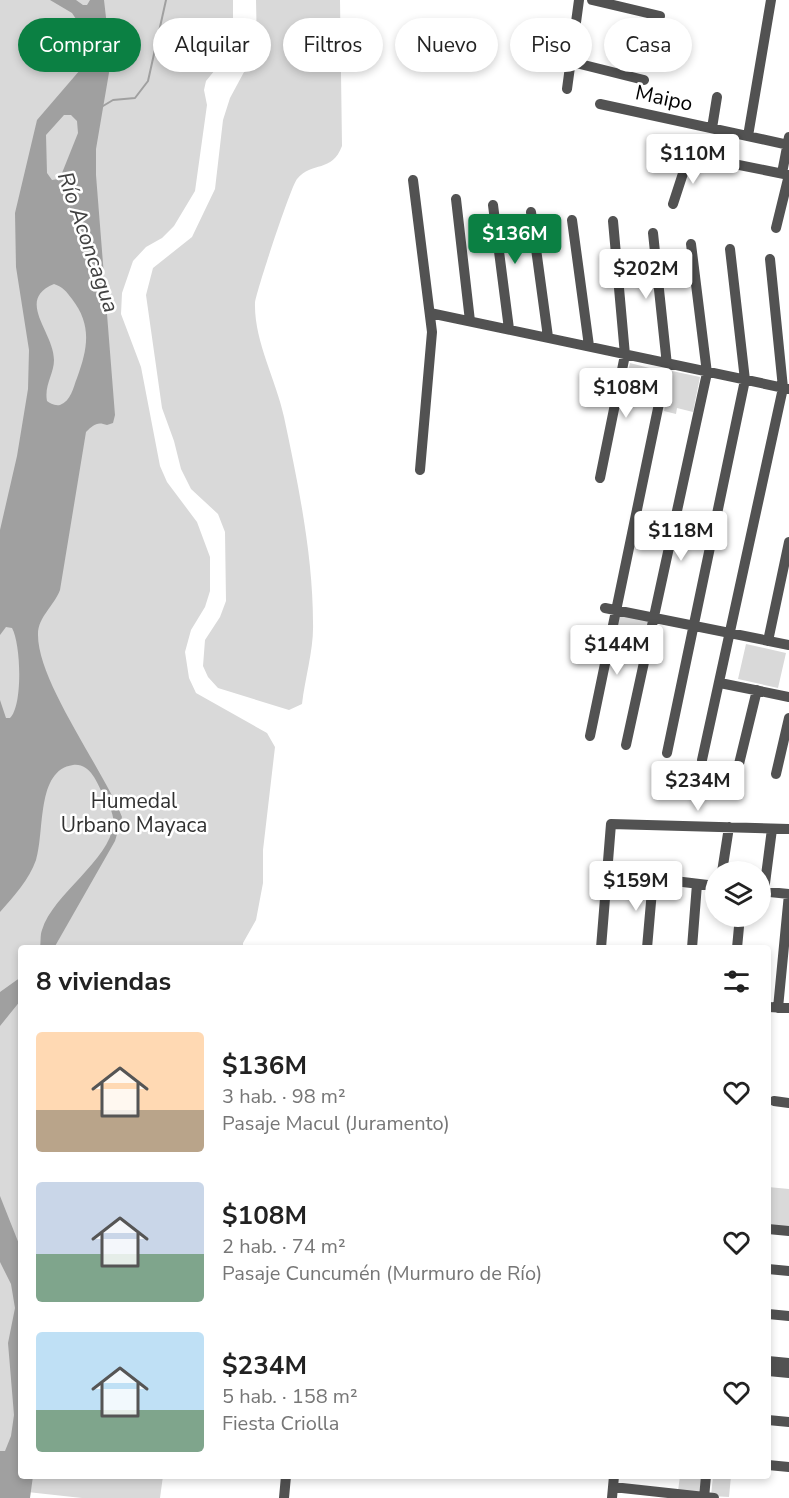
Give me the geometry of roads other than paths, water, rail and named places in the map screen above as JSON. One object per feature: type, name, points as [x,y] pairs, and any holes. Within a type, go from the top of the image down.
[{"type":"street","points":[[577,18],[579,0]]},
{"type":"street","points":[[592,0],[660,16]]},
{"type":"street","points":[[748,136],[771,0]]},
{"type":"street","points":[[592,67],[644,80]]},
{"type":"street","points":[[567,89],[570,72]]},
{"type":"street","points":[[712,128],[717,97]]},
{"type":"street","name":"Maipo","points":[[600,104],[789,143]]},
{"type":"street","points":[[776,228],[787,174],[789,143]]},
{"type":"street","points":[[673,204],[689,155],[787,174]]},
{"type":"street","points":[[413,180],[432,332],[420,470]]},
{"type":"street","points":[[456,199],[470,321]]},
{"type":"street","points":[[493,205],[509,329]]},
{"type":"street","points":[[531,212],[548,337]]},
{"type":"street","points":[[572,220],[589,346]]},
{"type":"street","points":[[600,478],[625,355],[613,221]]},
{"type":"street","points":[[590,736],[610,609],[667,365],[653,233]]},
{"type":"street","points":[[626,744],[707,372],[691,244]]},
{"type":"street","points":[[667,753],[745,380],[730,249]]},
{"type":"street","points":[[702,760],[786,389],[770,259]]},
{"type":"street","points":[[430,313],[786,389]]},
{"type":"street","points":[[768,641],[789,542]]},
{"type":"street","points":[[610,609],[789,645]]},
{"type":"street","points":[[720,682],[789,697]]},
{"type":"street","points":[[738,768],[757,690]]},
{"type":"street","points":[[776,774],[789,718]]},
{"type":"street","points":[[600,945],[604,873],[611,824],[789,829]]},
{"type":"street","points":[[724,861],[729,827]]},
{"type":"street","points":[[767,861],[772,829]]},
{"type":"street","points":[[604,873],[705,885]]},
{"type":"street","points":[[647,945],[653,879]]},
{"type":"street","points":[[692,945],[698,884]]},
{"type":"street","points":[[771,892],[789,894],[778,1008]]},
{"type":"street","points":[[737,945],[739,927]]},
{"type":"street","points":[[774,1101],[789,1103]]},
{"type":"street","points":[[771,1229],[789,1231]]},
{"type":"street","points":[[771,1269],[789,1271]]},
{"type":"street","points":[[771,1314],[789,1316]]},
{"type":"street","points":[[771,1361],[789,1362]]},
{"type":"street","points":[[771,1371],[789,1373]]},
{"type":"street","points":[[771,1420],[789,1422]]},
{"type":"street","points":[[771,1465],[789,1467]]},
{"type":"street","points":[[284,1498],[286,1479]]},
{"type":"street","points":[[613,1487],[707,1498],[706,1479]]},
{"type":"water","points":[[50,0],[76,0],[87,5],[90,0],[104,0],[106,18],[75,18],[72,13]]},
{"type":"water","name":"Río Aconcagua","points":[[78,72],[109,72],[96,149],[96,175],[115,415],[113,423],[95,424],[86,432],[60,590],[43,617],[38,634],[48,676],[59,700],[122,817],[115,841],[56,945],[40,945],[41,932],[57,903],[102,851],[110,838],[113,821],[109,806],[88,770],[79,765],[61,769],[47,790],[36,860],[21,888],[0,912],[0,700],[6,718],[10,718],[17,701],[19,660],[12,628],[6,627],[0,635],[0,530],[17,456],[28,389],[29,350],[16,267],[15,213],[37,120]],"holes":[[[64,115],[71,115],[77,121],[78,133],[62,173],[58,179],[52,180],[47,173],[46,135]],[[54,284],[66,292],[83,318],[86,347],[73,390],[67,400],[58,405],[47,401],[46,395],[54,360],[37,308],[38,299],[43,291]]]},
{"type":"water","points":[[18,979],[18,1004],[0,1026],[0,992]]},
{"type":"water","points":[[0,1196],[18,1241],[18,1479],[33,1479],[30,1498],[0,1498],[0,1451],[5,1451],[11,1436],[14,1415],[8,1343],[15,1308],[11,1284],[0,1262]]},
{"type":"waterway","points":[[103,106],[113,100],[135,98],[148,81],[166,0]]},
{"type":"park label","name":"Humedal Urbano Mayaca","points":[[134,813]]}]
